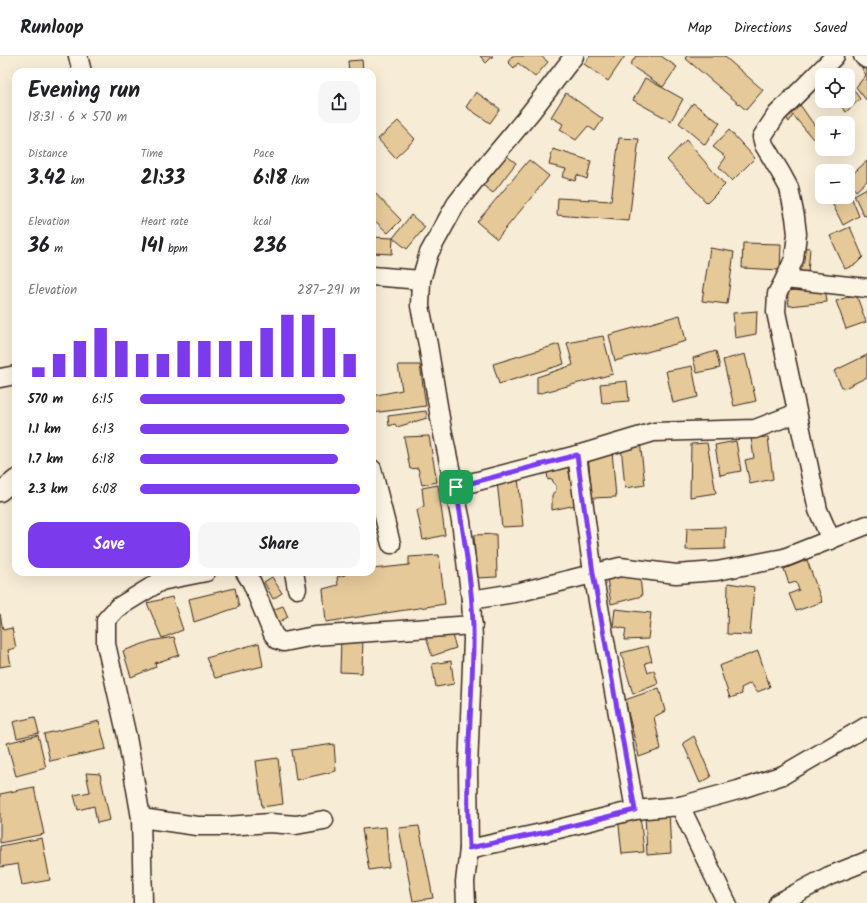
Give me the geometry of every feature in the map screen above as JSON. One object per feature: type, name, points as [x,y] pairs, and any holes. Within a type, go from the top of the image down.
[{"type":"street","points":[[78,56],[81,68]]},
{"type":"street","points":[[466,903],[465,882],[469,848],[468,769],[472,692],[472,600],[456,487],[441,424],[420,306],[420,280],[430,253],[456,204],[531,112],[574,56]]},
{"type":"street","points":[[830,540],[818,510],[776,312],[777,294],[794,259],[797,234],[795,217],[789,188],[764,145],[762,137],[777,114],[835,56]]},
{"type":"street","points":[[863,56],[867,59]]},
{"type":"street","points":[[376,276],[420,280]]},
{"type":"street","points":[[785,279],[866,290]]},
{"type":"street","points":[[0,378],[12,376]]},
{"type":"street","points":[[456,487],[577,455],[654,432],[755,428],[797,413]]},
{"type":"street","points":[[577,455],[593,573],[635,810]]},
{"type":"street","points":[[0,492],[12,482]]},
{"type":"street","points":[[376,485],[391,544]]},
{"type":"street","points":[[472,600],[520,592],[620,567],[676,574],[718,571],[784,558],[867,524]]},
{"type":"street","points":[[143,903],[141,818],[126,737],[106,644],[106,620],[117,608],[161,581],[186,576]]},
{"type":"street","points":[[248,576],[252,583],[273,634],[278,640],[284,642],[314,636],[473,624]]},
{"type":"street","points":[[469,848],[546,832],[635,810],[680,806],[738,790],[783,775],[867,726]]},
{"type":"street","points":[[680,806],[727,903]]},
{"type":"street","points":[[141,818],[197,826],[270,823],[296,825],[324,820]]},
{"type":"street","points":[[778,903],[829,876],[867,860]]},
{"type":"building","points":[[480,56],[493,56],[486,63]]},
{"type":"building","points":[[512,56],[541,56],[548,62],[535,77],[518,63],[514,68],[508,62]]},
{"type":"building","points":[[590,56],[625,56],[608,81],[584,64]]},
{"type":"building","points":[[636,56],[661,56],[677,67],[663,87],[630,65]]},
{"type":"building","points":[[687,56],[724,56],[763,90],[746,110],[685,58]]},
{"type":"building","points":[[362,60],[363,68],[349,68],[348,61]]},
{"type":"building","points":[[867,65],[867,101],[856,87],[866,75],[862,69]]},
{"type":"building","points":[[645,78],[683,99],[671,121],[633,100]]},
{"type":"building","points":[[476,92],[500,109],[490,123],[466,107]]},
{"type":"building","points":[[855,92],[860,99],[855,104]]},
{"type":"building","points":[[566,93],[603,119],[595,131],[588,126],[576,140],[560,130],[563,124],[551,117]]},
{"type":"building","points":[[796,99],[815,126],[815,137],[813,139],[793,115],[789,122],[785,116]]},
{"type":"building","points":[[693,103],[720,123],[705,145],[679,123]]},
{"type":"building","points":[[842,108],[850,108],[846,112]]},
{"type":"building","points":[[398,121],[415,139],[395,158],[378,139]]},
{"type":"building","points":[[729,130],[755,158],[732,181],[719,167],[726,157],[713,147]]},
{"type":"building","points":[[619,138],[639,139],[629,221],[557,215],[558,198],[611,201]]},
{"type":"building","points":[[686,140],[725,185],[707,203],[667,160]]},
{"type":"building","points":[[553,149],[591,161],[587,179],[577,175],[575,181],[562,177],[566,169],[549,165]]},
{"type":"building","points":[[503,153],[516,163],[493,193],[480,183]]},
{"type":"building","points":[[529,160],[549,176],[497,239],[477,222]]},
{"type":"building","points":[[867,161],[867,181],[856,191],[855,190],[855,172]]},
{"type":"building","points":[[867,188],[867,215],[864,216],[855,194]]},
{"type":"building","points":[[376,194],[401,220],[388,233],[376,222]]},
{"type":"building","points":[[832,204],[854,204],[859,216],[843,225]]},
{"type":"building","points":[[411,215],[425,227],[407,249],[393,238]]},
{"type":"building","points":[[850,227],[863,257],[856,264],[845,269],[830,236]]},
{"type":"building","points":[[376,237],[393,238],[392,254],[376,253]]},
{"type":"building","points":[[743,243],[781,244],[780,270],[742,268]]},
{"type":"building","points":[[797,247],[810,248],[808,272],[795,271]]},
{"type":"building","points":[[710,248],[734,252],[727,304],[702,301]]},
{"type":"building","points":[[825,286],[827,302],[789,306],[787,291]]},
{"type":"building","points":[[856,294],[866,322],[846,329],[836,301]]},
{"type":"building","points":[[757,311],[756,334],[735,338],[733,313]]},
{"type":"building","points":[[680,315],[686,341],[615,361],[609,335]]},
{"type":"building","points":[[603,336],[613,374],[537,394],[537,377],[573,365],[567,343]]},
{"type":"building","points":[[559,344],[564,364],[499,384],[493,364]]},
{"type":"building","points":[[716,351],[720,368],[697,373],[693,358]]},
{"type":"building","points":[[745,354],[756,401],[734,406],[723,360]]},
{"type":"building","points":[[867,355],[867,377],[843,389],[834,371]]},
{"type":"building","points":[[398,365],[420,365],[426,406],[376,412],[376,395],[402,390]]},
{"type":"building","points":[[692,366],[698,397],[673,403],[666,371]]},
{"type":"building","points":[[627,381],[629,401],[602,403],[600,384]]},
{"type":"building","points":[[426,411],[427,418],[397,427],[395,424],[389,426],[388,416]]},
{"type":"building","points":[[429,436],[437,482],[422,485],[418,468],[410,469],[404,437]]},
{"type":"building","points":[[768,437],[773,479],[750,484],[745,460],[754,458],[751,438]]},
{"type":"building","points":[[640,441],[645,485],[625,488],[621,445]]},
{"type":"building","points":[[736,441],[741,471],[720,475],[715,445]]},
{"type":"building","points":[[707,443],[716,493],[690,497],[691,444]]},
{"type":"building","points":[[612,451],[616,497],[592,498],[588,455]]},
{"type":"building","points":[[567,463],[576,505],[552,510],[552,495],[556,490],[556,485],[552,479],[548,480],[546,466]]},
{"type":"building","points":[[518,477],[523,526],[502,527],[497,481]]},
{"type":"building","points":[[438,485],[445,535],[423,540],[417,510],[424,506],[422,488]]},
{"type":"building","points":[[726,527],[725,549],[686,550],[687,528]]},
{"type":"building","points":[[496,534],[497,577],[476,578],[474,535]]},
{"type":"building","points":[[439,555],[445,604],[326,622],[323,589],[338,585],[337,577],[376,576],[376,569],[409,565],[409,557]]},
{"type":"building","points":[[807,560],[822,602],[796,611],[789,594],[799,590],[796,582],[789,584],[784,569]]},
{"type":"building","points":[[640,576],[642,596],[611,604],[607,578]]},
{"type":"building","points":[[272,577],[282,593],[273,599],[264,582]]},
{"type":"building","points":[[728,583],[754,587],[750,635],[727,634]]},
{"type":"building","points":[[235,588],[239,607],[194,622],[189,599]]},
{"type":"building","points":[[172,597],[183,630],[162,638],[147,603]]},
{"type":"building","points":[[283,606],[288,617],[279,622],[272,610]]},
{"type":"building","points":[[615,609],[651,613],[648,639],[624,640],[626,629],[613,626]]},
{"type":"building","points":[[0,614],[3,630],[12,628],[16,648],[8,650],[11,665],[0,667]]},
{"type":"building","points":[[450,629],[456,648],[432,656],[426,637]]},
{"type":"building","points":[[174,637],[179,655],[155,663],[156,667],[131,677],[123,651],[151,641]]},
{"type":"building","points":[[363,637],[362,673],[340,672],[341,638]]},
{"type":"building","points":[[259,643],[263,666],[215,678],[206,658]]},
{"type":"building","points":[[648,646],[652,661],[645,663],[648,673],[654,670],[658,684],[633,694],[621,653]]},
{"type":"building","points":[[758,651],[770,687],[757,692],[751,683],[741,688],[742,694],[730,698],[719,666]]},
{"type":"building","points":[[451,661],[454,684],[436,687],[432,664]]},
{"type":"building","points":[[659,688],[665,711],[654,717],[661,749],[639,757],[625,700]]},
{"type":"building","points":[[35,717],[39,733],[17,738],[13,722]]},
{"type":"building","points":[[99,721],[106,749],[50,761],[44,734]]},
{"type":"building","points":[[38,735],[46,768],[16,776],[7,743]]},
{"type":"building","points":[[694,736],[711,777],[700,783],[683,743]]},
{"type":"building","points":[[334,744],[336,771],[296,780],[292,750]]},
{"type":"building","points":[[278,758],[283,804],[262,807],[256,761]]},
{"type":"building","points":[[86,773],[100,774],[110,820],[97,823],[94,806],[78,810],[74,795],[90,792]]},
{"type":"building","points":[[34,787],[44,834],[0,843],[0,794]]},
{"type":"building","points":[[669,811],[671,853],[647,855],[645,813]]},
{"type":"building","points":[[640,814],[644,852],[622,854],[618,816]]},
{"type":"building","points":[[419,826],[433,898],[413,901],[399,828]]},
{"type":"building","points":[[386,827],[389,867],[369,870],[362,829]]},
{"type":"building","points":[[42,838],[50,880],[22,885],[18,864],[0,867],[0,846]]},
{"type":"route","points":[[577,455],[593,573],[635,810],[546,832],[469,848],[468,769],[472,700],[473,624],[472,600],[456,487],[577,455]]}]
